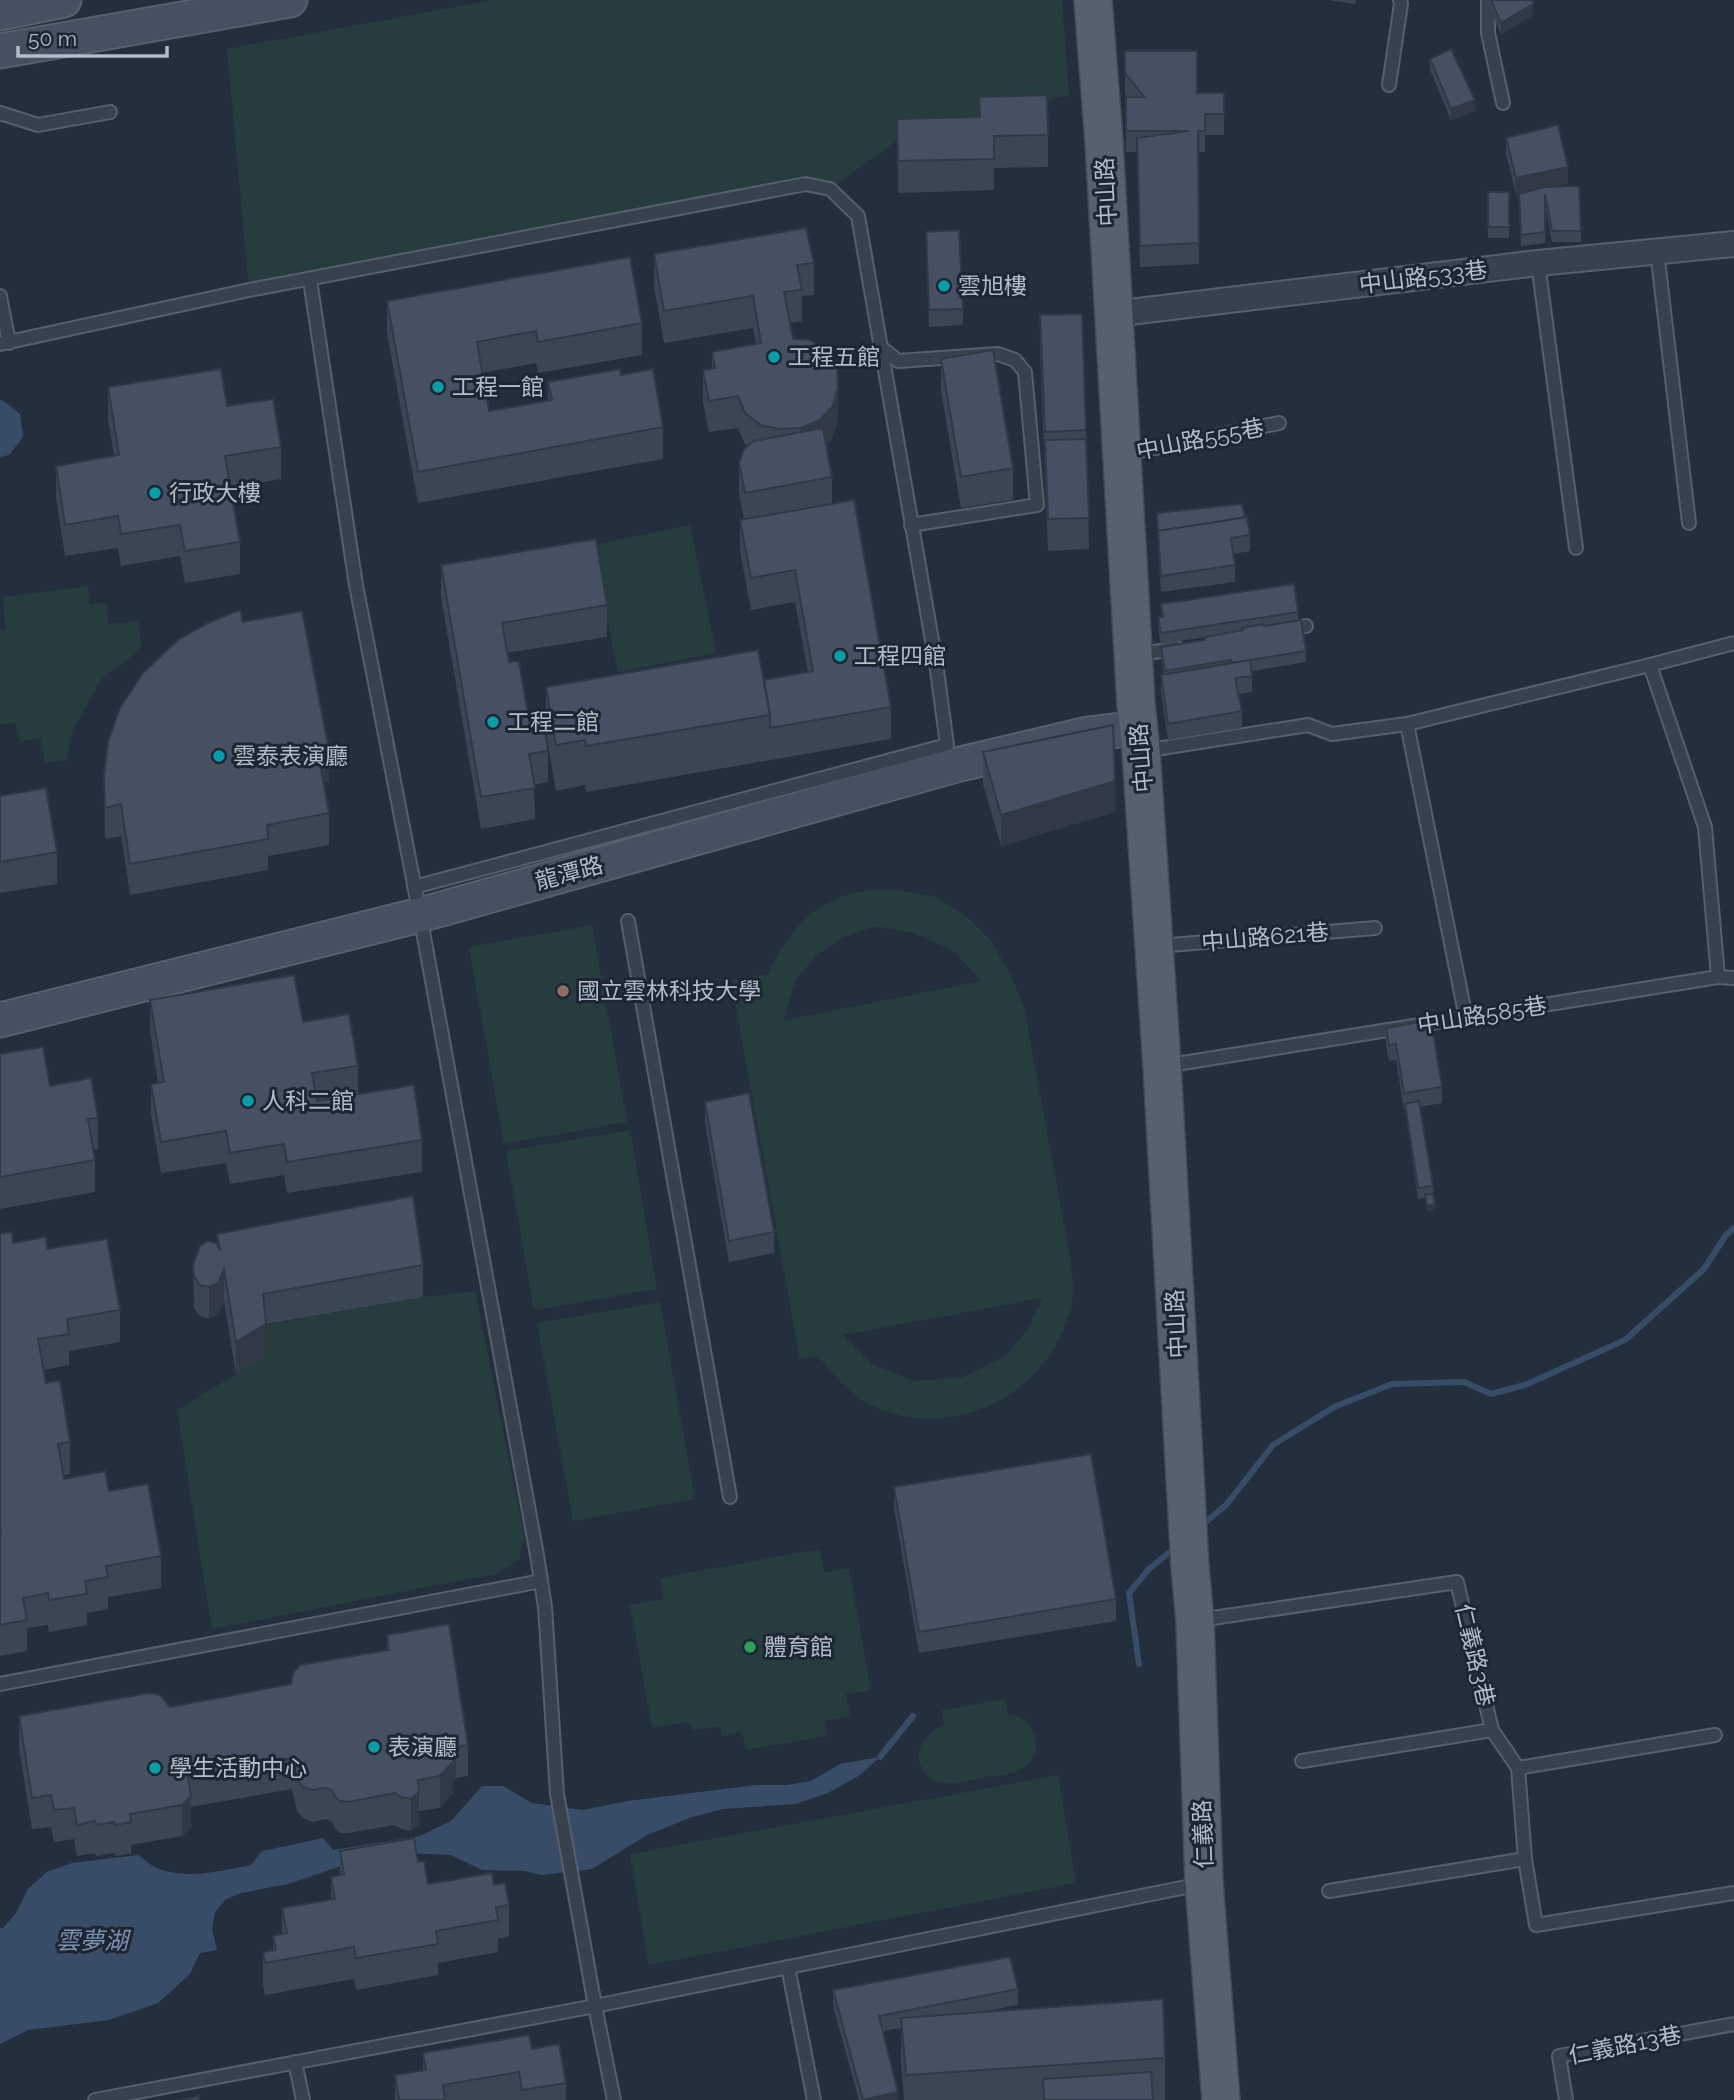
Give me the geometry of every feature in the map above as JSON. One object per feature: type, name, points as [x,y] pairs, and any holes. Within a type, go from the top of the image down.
[{"type":"main road","name":"中山路","points":[[1093,0],[1133,656],[1162,1066],[1189,1567]]},
{"type":"main road","name":"仁義路","points":[[1189,1567],[1195,1621],[1204,1883],[1221,2100]]},
{"type":"street","points":[[0,13],[64,0]]},
{"type":"street","points":[[0,51],[290,0]]},
{"type":"street","name":"中山路533巷","points":[[1113,314],[1538,263],[1734,244]]},
{"type":"street","name":"龍潭路","points":[[0,1020],[414,901],[956,765],[1088,734],[1140,739]]},
{"type":"lane","points":[[1389,85],[1400,0]]},
{"type":"lane","points":[[1488,0],[1488,33],[1503,103]]},
{"type":"lane","points":[[0,113],[38,125],[110,113]]},
{"type":"lane","points":[[0,296],[4,344],[236,293],[806,184],[830,189],[858,216],[936,663],[947,745],[414,901]]},
{"type":"lane","points":[[1657,251],[1689,523]]},
{"type":"lane","points":[[1538,263],[1576,548]]},
{"type":"lane","points":[[310,280],[356,585],[541,1581],[557,1794],[614,2100]]},
{"type":"lane","points":[[879,346],[898,361],[998,354],[1015,360],[1025,372],[1037,505],[911,525]]},
{"type":"lane","name":"中山路555巷","points":[[1121,454],[1279,423]]},
{"type":"lane","points":[[1266,633],[1306,626]]},
{"type":"lane","points":[[1140,739],[1308,725],[1332,734],[1407,724],[1734,643]]},
{"type":"lane","points":[[1133,656],[1186,647]]},
{"type":"lane","points":[[1650,665],[1705,827],[1718,977]]},
{"type":"lane","points":[[1407,724],[1466,1017]]},
{"type":"lane","points":[[628,920],[730,1497]]},
{"type":"lane","name":"中山路621巷","points":[[1154,946],[1375,928]]},
{"type":"lane","name":"中山路585巷","points":[[1162,1066],[1718,977],[1734,978]]},
{"type":"lane","points":[[0,1007],[53,993]]},
{"type":"lane","points":[[0,1684],[541,1581]]},
{"type":"lane","name":"仁義路3巷","points":[[1195,1621],[1457,1582],[1492,1730],[1518,1768],[1525,1859],[1536,1925],[1734,1893]]},
{"type":"lane","points":[[1302,1761],[1492,1730]]},
{"type":"lane","points":[[1518,1768],[1715,1735]]},
{"type":"lane","points":[[1329,1891],[1525,1859]]},
{"type":"lane","points":[[95,2100],[595,2006],[1204,1883]]},
{"type":"lane","points":[[788,1966],[814,2100]]},
{"type":"lane","name":"仁義路13巷","points":[[1566,2100],[1559,2056],[1734,2024]]},
{"type":"lane","points":[[295,2063],[303,2100]]},
{"type":"green space","points":[[493,0],[1062,0],[1069,95],[898,140],[830,189],[806,184],[249,290],[227,49]]},
{"type":"green space","points":[[690,525],[716,653],[618,672],[592,545]]},
{"type":"green space","points":[[88,586],[89,605],[106,602],[108,624],[139,621],[141,649],[101,679],[72,732],[66,761],[45,762],[40,738],[20,742],[15,723],[0,724],[0,631],[5,630],[3,597]]},
{"type":"green space","points":[[900,890],[935,897],[966,916],[991,941],[1009,971],[1024,1007],[1071,1263],[1073,1300],[1069,1315],[1052,1351],[1035,1374],[1013,1392],[989,1406],[962,1415],[934,1419],[905,1416],[877,1408],[852,1392],[818,1356],[800,1359],[731,980],[768,974],[784,945],[804,920],[829,902],[862,891]],"holes":[[[876,926],[916,934],[955,952],[981,981],[784,1020],[796,979],[817,955],[843,937]],[[1042,1298],[1029,1328],[1005,1356],[964,1377],[914,1381],[872,1364],[843,1335]]]},
{"type":"green space","points":[[592,925],[627,1122],[504,1144],[469,947]]},
{"type":"green space","points":[[630,1130],[657,1289],[534,1310],[506,1151]]},
{"type":"green space","points":[[475,1291],[525,1539],[519,1560],[495,1574],[212,1629],[177,1410],[266,1356],[263,1325],[423,1297]]},
{"type":"green space","points":[[660,1302],[695,1499],[573,1521],[537,1323]]},
{"type":"green space","name":"體育館","points":[[820,1549],[824,1572],[849,1568],[871,1690],[846,1694],[850,1716],[824,1721],[827,1736],[746,1750],[742,1732],[722,1736],[720,1726],[692,1731],[690,1721],[652,1728],[630,1605],[664,1599],[660,1578]]},
{"type":"green space","points":[[1005,1699],[1008,1714],[1026,1721],[1034,1734],[1036,1749],[1027,1765],[1008,1774],[955,1783],[940,1782],[928,1776],[922,1769],[919,1754],[921,1746],[930,1734],[944,1725],[942,1710]]},
{"type":"green space","points":[[1058,1775],[1076,1883],[649,1965],[630,1854]]},
{"type":"water","points":[[0,401],[20,414],[23,437],[9,455],[0,457]]},
{"type":"water","name":"雲夢湖","points":[[880,1757],[860,1775],[828,1793],[795,1804],[723,1809],[692,1817],[647,1835],[592,1869],[542,1875],[525,1871],[482,1870],[451,1855],[406,1853],[344,1865],[288,1884],[241,1893],[225,1900],[215,1912],[212,1929],[217,1950],[200,1953],[190,1974],[158,2003],[109,2020],[28,2030],[0,2044],[0,1928],[16,1913],[28,1889],[47,1872],[72,1863],[138,1855],[154,1867],[168,1872],[216,1872],[251,1865],[262,1851],[323,1838],[333,1850],[420,1836],[451,1821],[482,1786],[503,1786],[532,1803],[582,1810],[628,1801],[811,1781],[840,1764]]},
{"type":"building","points":[[1491,0],[1533,0],[1533,4],[1501,23]]},
{"type":"building","points":[[1451,49],[1475,100],[1451,109],[1430,59]]},
{"type":"building","points":[[1125,51],[1197,51],[1197,93],[1224,93],[1224,114],[1205,114],[1205,131],[1198,131],[1199,243],[1140,246],[1137,138],[1189,131],[1126,131],[1126,97],[1144,97],[1125,73]]},
{"type":"building","points":[[1047,95],[1048,135],[994,136],[994,159],[898,161],[897,119],[980,117],[979,97]]},
{"type":"building","points":[[1558,125],[1568,167],[1516,178],[1506,138]]},
{"type":"building","points":[[1579,186],[1581,231],[1552,231],[1545,194],[1545,232],[1521,235],[1519,194],[1544,187]]},
{"type":"building","points":[[1488,192],[1509,192],[1509,227],[1488,227]]},
{"type":"building","points":[[806,228],[814,263],[797,265],[802,290],[784,292],[793,339],[810,340],[827,351],[837,368],[838,388],[832,407],[820,420],[801,428],[780,429],[760,425],[745,413],[738,396],[709,401],[703,370],[715,368],[712,352],[761,343],[753,296],[664,311],[654,254]]},
{"type":"building","name":"雲旭樓","points":[[959,230],[963,309],[929,310],[926,232]]},
{"type":"building","points":[[630,257],[642,323],[538,342],[536,331],[477,342],[489,411],[552,400],[548,382],[620,369],[621,375],[653,369],[663,427],[418,472],[387,301]]},
{"type":"building","points":[[1082,314],[1086,430],[1045,432],[1040,315]]},
{"type":"building","points":[[993,350],[1013,468],[961,477],[941,359]]},
{"type":"building","name":"行政大樓","points":[[221,369],[227,406],[273,399],[281,447],[225,456],[240,542],[185,551],[180,525],[121,534],[118,516],[65,525],[56,466],[119,455],[108,387]]},
{"type":"building","points":[[823,428],[832,477],[745,493],[739,463],[744,449],[754,441]]},
{"type":"building","points":[[1086,439],[1089,518],[1048,519],[1045,440]]},
{"type":"building","name":"工程四館","points":[[854,500],[891,707],[770,728],[764,680],[813,671],[795,570],[751,578],[740,520]]},
{"type":"building","points":[[1242,504],[1245,518],[1158,531],[1157,513]]},
{"type":"building","points":[[1247,517],[1250,535],[1231,538],[1235,565],[1161,576],[1158,531]]},
{"type":"building","name":"工程二館","points":[[596,539],[607,605],[502,623],[509,662],[519,661],[529,721],[543,718],[548,751],[529,754],[535,788],[481,797],[441,565]]},
{"type":"building","points":[[1294,584],[1298,612],[1161,633],[1158,617],[1163,617],[1161,604]]},
{"type":"building","name":"雲泰表演廳","points":[[240,610],[243,622],[302,611],[329,750],[318,752],[329,813],[267,825],[268,839],[130,864],[121,804],[105,808],[104,777],[108,742],[120,708],[143,673],[178,640],[210,622]]},
{"type":"building","points":[[1301,620],[1306,651],[1165,671],[1161,647],[1205,640],[1205,637],[1243,630],[1242,628]]},
{"type":"building","points":[[758,650],[770,715],[586,746],[585,740],[556,745],[546,687]]},
{"type":"building","points":[[1250,660],[1252,676],[1235,678],[1242,711],[1168,724],[1161,675]]},
{"type":"building","points":[[1113,725],[1115,781],[1001,815],[983,752]]},
{"type":"building","points":[[46,788],[57,852],[0,862],[0,796]]},
{"type":"building","name":"人科二館","points":[[294,975],[303,1022],[349,1014],[358,1066],[312,1073],[317,1101],[414,1085],[422,1140],[287,1162],[284,1144],[230,1153],[226,1131],[161,1142],[151,1084],[164,1082],[150,1000]]},
{"type":"building","points":[[1431,1020],[1442,1087],[1404,1093],[1396,1044],[1389,1045],[1386,1028]]},
{"type":"building","points":[[43,1047],[50,1086],[91,1078],[98,1118],[88,1119],[95,1160],[0,1177],[0,1054]]},
{"type":"building","points":[[749,1093],[774,1232],[729,1241],[705,1102]]},
{"type":"building","points":[[1419,1101],[1433,1186],[1418,1188],[1405,1104]]},
{"type":"building","points":[[1433,1194],[1435,1204],[1427,1206],[1425,1195]]},
{"type":"building","points":[[413,1196],[423,1265],[263,1294],[266,1324],[236,1342],[224,1269],[218,1283],[209,1287],[200,1285],[194,1276],[193,1265],[200,1246],[208,1241],[216,1243],[220,1250],[217,1234]]},
{"type":"building","points":[[12,1232],[13,1243],[46,1237],[47,1249],[107,1239],[120,1310],[67,1319],[69,1334],[38,1339],[46,1383],[60,1381],[70,1442],[58,1444],[64,1479],[105,1471],[109,1491],[148,1484],[161,1556],[106,1566],[108,1577],[85,1581],[87,1594],[49,1600],[48,1593],[23,1598],[27,1620],[0,1625],[0,1234]]},
{"type":"building","points":[[1091,1454],[1116,1599],[919,1632],[894,1487]]},
{"type":"building","points":[[449,1624],[468,1745],[456,1747],[453,1762],[440,1776],[418,1780],[419,1792],[411,1799],[395,1793],[348,1802],[340,1801],[332,1790],[303,1787],[297,1779],[292,1758],[188,1776],[191,1796],[182,1805],[130,1814],[131,1822],[115,1825],[114,1822],[96,1825],[95,1821],[77,1825],[74,1808],[54,1810],[51,1795],[32,1798],[19,1716],[149,1693],[160,1695],[170,1707],[291,1684],[293,1673],[300,1665],[389,1650],[387,1635]]},
{"type":"building","points":[[414,1838],[418,1862],[424,1861],[428,1884],[492,1873],[494,1885],[505,1883],[509,1905],[496,1907],[498,1920],[436,1931],[438,1944],[356,1958],[354,1947],[265,1963],[263,1952],[276,1950],[273,1936],[287,1933],[282,1908],[335,1899],[331,1877],[344,1874],[340,1851]]},
{"type":"building","points":[[1010,1957],[1018,1989],[879,2016],[898,2092],[863,2100],[833,1990]]},
{"type":"building","points":[[1163,1999],[1165,2058],[906,2075],[901,2018]]},
{"type":"building","points":[[529,2035],[532,2049],[559,2044],[566,2083],[522,2090],[519,2072],[443,2085],[445,2100],[399,2100],[395,2075],[426,2070],[423,2053]]},
{"type":"building","points":[[1151,2072],[1153,2100],[1044,2100],[1043,2079]]},
{"type":"building","points":[[199,2096],[199,2100],[178,2100]]},
{"type":"waterway","points":[[1202,1525],[1226,1505],[1273,1445],[1334,1407],[1392,1384],[1464,1382],[1491,1394],[1525,1385],[1625,1340],[1704,1269],[1726,1235],[1734,1228]]},
{"type":"waterway","points":[[1139,1664],[1129,1593],[1149,1569],[1177,1546]]},
{"type":"waterway","points":[[880,1757],[913,1716]]},
{"type":"place","name":"雲旭樓","points":[[944,286]]},
{"type":"place","name":"工程五館","points":[[774,357]]},
{"type":"place","name":"工程一館","points":[[438,387]]},
{"type":"place","name":"行政大樓","points":[[155,493]]},
{"type":"place","name":"工程四館","points":[[840,656]]},
{"type":"place","name":"工程二館","points":[[493,722]]},
{"type":"place","name":"雲泰表演廳","points":[[219,756]]},
{"type":"place","name":"國立雲林科技大學","points":[[563,991]]},
{"type":"place","name":"人科二館","points":[[248,1101]]},
{"type":"place","name":"體育館","points":[[750,1647]]},
{"type":"place","name":"表演廳","points":[[374,1747]]},
{"type":"place","name":"學生活動中心","points":[[155,1768]]}]
